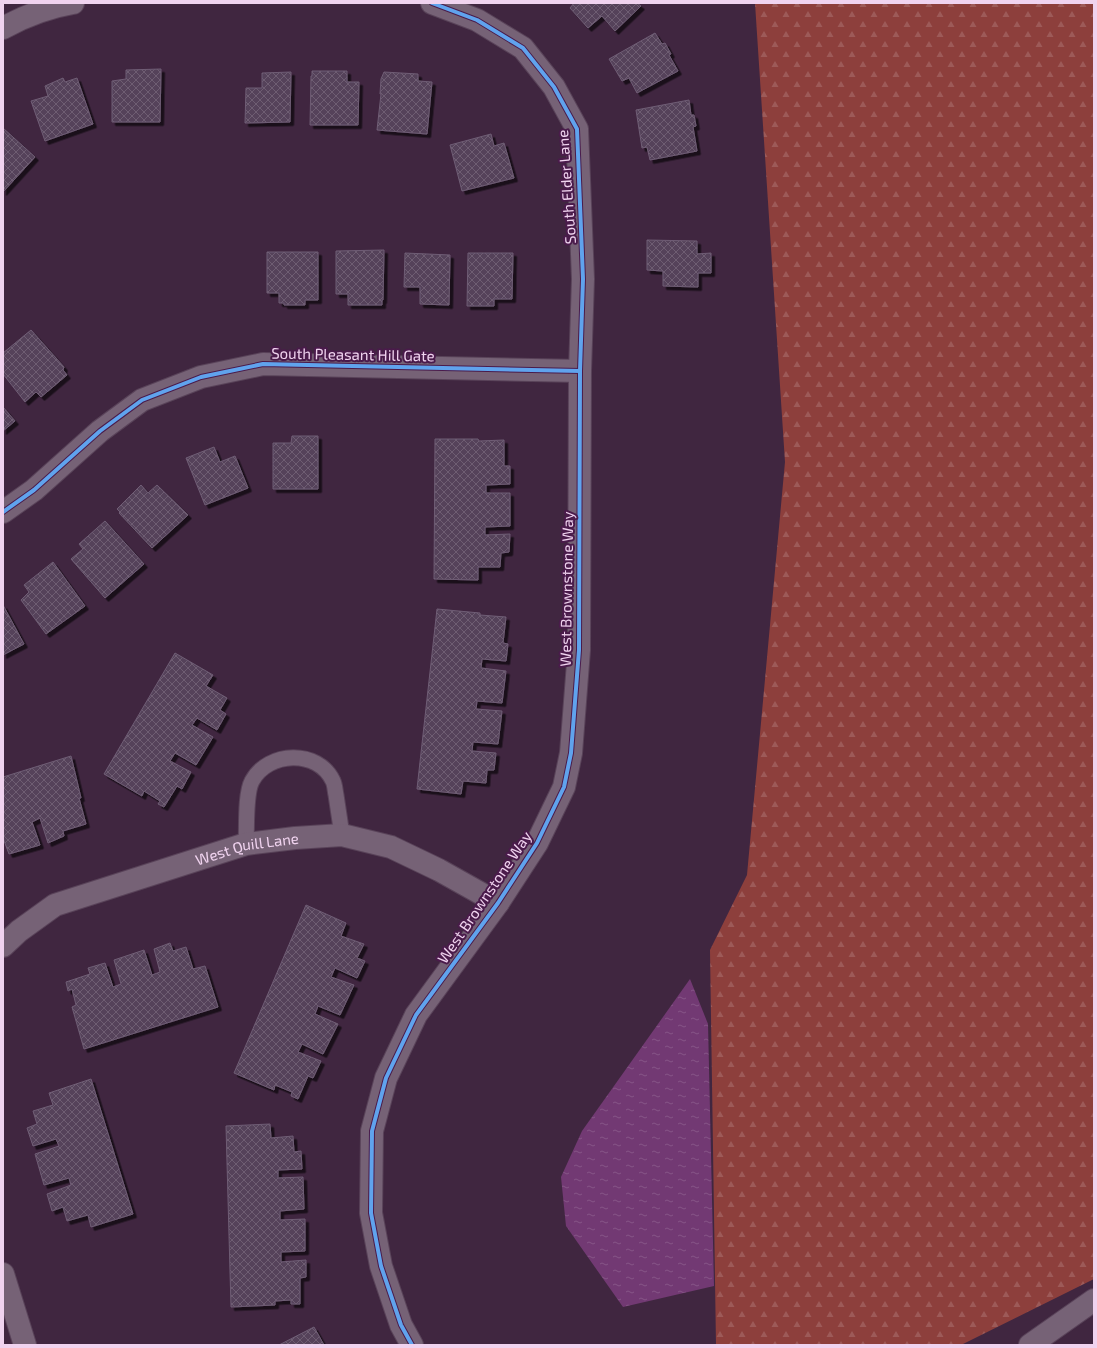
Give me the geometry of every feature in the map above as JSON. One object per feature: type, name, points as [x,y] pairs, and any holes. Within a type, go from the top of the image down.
[{"type":"street","points":[[3,28],[20,19],[60,5],[73,3]]},
{"type":"street","name":"South Elder Lane","points":[[432,3],[477,20],[523,48],[554,87],[577,129],[583,279],[580,371]]},
{"type":"street","name":"South Pleasant Hill Gate","points":[[3,512],[34,490],[100,430],[142,400],[201,377],[263,364],[580,371]]},
{"type":"street","name":"West Brownstone Way","points":[[412,1345],[401,1325],[380,1266],[371,1213],[372,1132],[386,1078],[416,1015],[498,903],[537,843],[564,787],[571,753],[579,650],[580,371]]},
{"type":"street","name":"West Quill Lane","points":[[3,946],[19,931],[55,905],[246,844],[295,838],[342,835],[391,847],[440,870],[498,903]]},
{"type":"street","points":[[3,1274],[25,1345]]},
{"type":"street","points":[[1030,1345],[1094,1300]]},
{"type":"lane","points":[[246,844],[249,792],[252,780],[262,769],[273,761],[287,758],[302,758],[316,763],[327,771],[334,782],[342,835]]},
{"type":"green space","points":[[755,3],[1094,3],[1094,1279],[961,1345],[716,1345],[710,950],[747,875],[785,462]]},
{"type":"water","points":[[690,979],[708,1024],[714,1286],[623,1307],[566,1226],[561,1177],[582,1131]]},
{"type":"building","points":[[574,3],[637,3],[641,6],[615,31],[602,16],[588,28],[570,8]]},
{"type":"building","points":[[655,33],[662,44],[665,43],[671,54],[669,55],[678,71],[637,93],[629,78],[622,81],[609,59]]},
{"type":"building","points":[[161,69],[160,122],[112,122],[112,81],[126,79],[126,70]]},
{"type":"building","points":[[312,71],[347,71],[347,82],[359,82],[358,125],[310,125]]},
{"type":"building","points":[[291,72],[290,122],[245,123],[246,88],[262,88],[262,73]]},
{"type":"building","points":[[384,72],[418,74],[418,81],[432,82],[427,134],[377,130],[381,79]]},
{"type":"building","points":[[63,78],[65,82],[77,78],[93,124],[45,141],[31,101],[48,96],[45,86]]},
{"type":"building","points":[[689,100],[691,115],[694,115],[696,126],[693,127],[697,151],[650,160],[647,147],[642,148],[636,110]]},
{"type":"building","points":[[3,128],[35,157],[3,192]]},
{"type":"building","points":[[491,134],[494,146],[504,143],[514,178],[462,191],[450,145]]},
{"type":"building","points":[[647,240],[697,241],[697,254],[711,253],[711,273],[698,273],[698,287],[663,286],[663,271],[647,270]]},
{"type":"building","points":[[384,250],[382,305],[348,305],[348,294],[336,294],[336,251]]},
{"type":"building","points":[[267,252],[318,252],[318,300],[305,300],[305,305],[284,305],[284,303],[279,303],[279,293],[267,293]]},
{"type":"building","points":[[405,253],[450,255],[449,305],[420,304],[420,287],[404,287]]},
{"type":"building","points":[[468,253],[513,253],[512,299],[494,299],[494,306],[467,306]]},
{"type":"building","points":[[31,330],[64,367],[63,370],[67,375],[41,397],[36,392],[25,402],[3,374],[3,353]]},
{"type":"building","points":[[3,407],[15,421],[3,431]]},
{"type":"building","points":[[292,436],[318,436],[318,489],[273,489],[273,443],[291,443]]},
{"type":"building","points":[[435,439],[478,439],[479,441],[504,440],[504,466],[510,466],[510,484],[486,485],[486,493],[510,493],[510,526],[485,527],[485,535],[510,534],[509,552],[501,553],[500,567],[478,567],[478,580],[434,579]]},
{"type":"building","points":[[214,447],[220,462],[235,456],[248,488],[205,505],[186,458]]},
{"type":"building","points":[[141,485],[148,493],[157,485],[188,515],[152,548],[117,509]]},
{"type":"building","points":[[105,521],[144,564],[105,598],[71,559],[83,549],[79,544]]},
{"type":"building","points":[[53,562],[85,606],[46,634],[21,600],[29,592],[24,585]]},
{"type":"building","points":[[3,605],[24,644],[3,655]]},
{"type":"building","points":[[437,609],[506,617],[503,643],[508,644],[506,661],[482,659],[481,668],[506,671],[502,703],[477,701],[476,709],[502,711],[498,744],[473,742],[472,751],[496,753],[494,770],[487,770],[486,783],[463,781],[461,794],[417,789]]},
{"type":"building","points":[[175,653],[213,675],[206,686],[227,698],[220,710],[226,714],[217,730],[197,718],[192,725],[213,737],[196,765],[175,753],[170,761],[191,772],[182,789],[177,786],[164,807],[158,804],[160,801],[144,791],[142,796],[104,774]]},
{"type":"building","points":[[71,756],[81,798],[79,798],[86,824],[63,831],[64,836],[48,843],[40,818],[32,822],[40,845],[9,854],[3,838],[3,777]]},
{"type":"building","points":[[306,905],[346,923],[341,936],[364,944],[357,958],[365,961],[357,978],[335,968],[331,977],[354,985],[340,1015],[318,1006],[315,1014],[338,1024],[323,1054],[302,1044],[298,1052],[321,1061],[313,1078],[308,1076],[298,1099],[291,1096],[292,1092],[275,1085],[274,1090],[234,1073]]},
{"type":"building","points":[[170,943],[173,951],[186,947],[193,969],[205,966],[218,1007],[84,1049],[72,1007],[76,1005],[72,989],[68,991],[66,982],[90,974],[88,968],[105,963],[113,987],[121,984],[114,960],[144,950],[152,975],[160,972],[154,949]]},
{"type":"building","points":[[91,1079],[133,1214],[91,1227],[88,1215],[67,1221],[63,1207],[52,1211],[47,1194],[71,1185],[69,1178],[44,1185],[35,1154],[59,1146],[56,1139],[33,1146],[27,1128],[37,1124],[33,1111],[53,1105],[49,1093]]},
{"type":"building","points":[[270,1124],[271,1138],[293,1136],[294,1152],[301,1151],[302,1169],[278,1170],[278,1178],[303,1177],[304,1209],[280,1211],[280,1220],[305,1219],[305,1251],[281,1252],[281,1262],[306,1260],[306,1277],[300,1278],[300,1304],[291,1304],[291,1300],[275,1301],[275,1305],[231,1307],[226,1126]]},
{"type":"building","points":[[314,1327],[324,1345],[279,1345]]},
{"type":"cycle path","points":[[412,1345],[401,1325],[381,1266],[371,1213],[372,1131],[386,1078],[416,1015],[498,903],[537,843],[564,787],[571,753],[579,650],[580,371],[583,279],[577,129],[554,87],[523,48],[477,20],[432,3]]},
{"type":"cycle path","points":[[3,512],[34,490],[100,431],[142,400],[201,377],[263,364],[580,371]]}]
